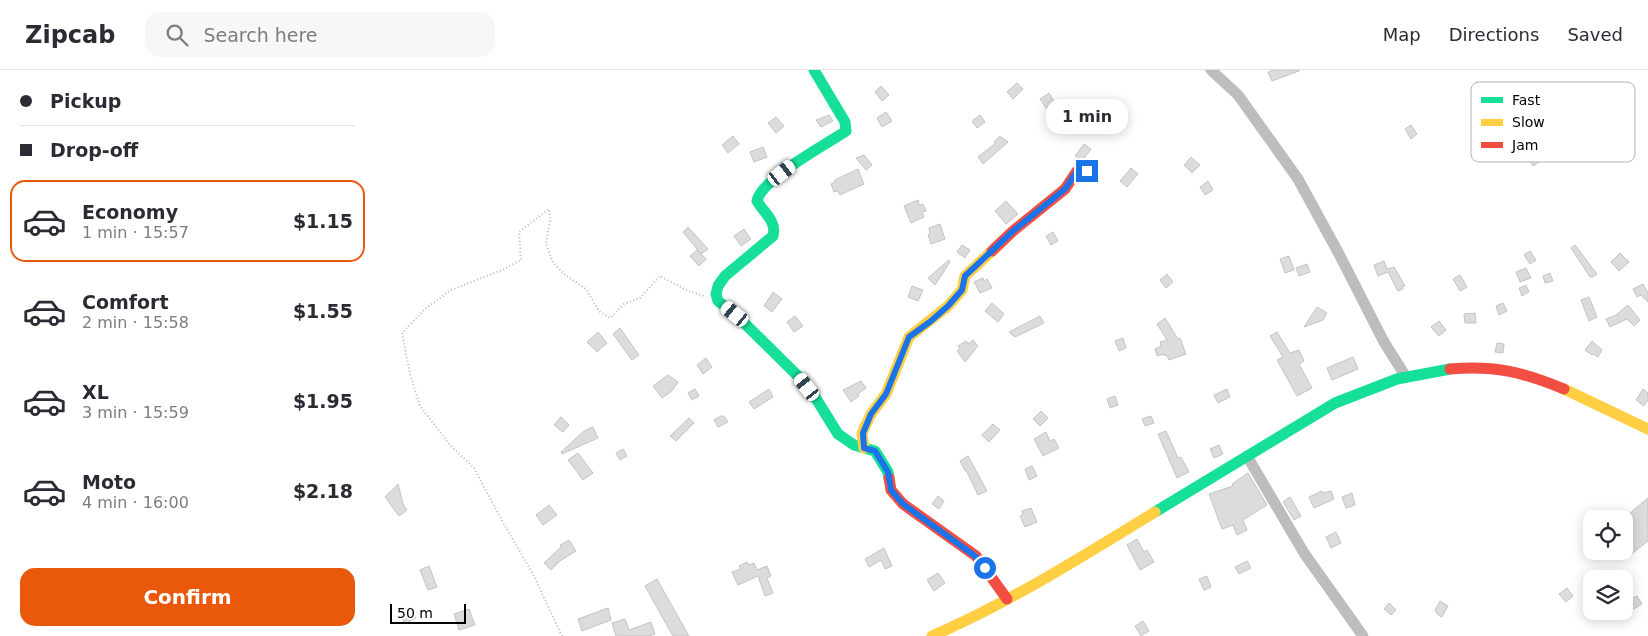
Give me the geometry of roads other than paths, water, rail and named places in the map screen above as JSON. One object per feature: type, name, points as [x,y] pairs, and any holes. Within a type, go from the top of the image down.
[{"type":"street","points":[[814,70],[845,122],[846,131],[807,154],[770,183],[758,195],[757,201],[772,220],[775,229],[773,236],[747,260],[725,276],[715,294],[718,301],[735,314],[800,378],[815,397],[838,434],[854,445],[875,451],[888,472],[891,490],[903,504],[975,556],[1007,599]]},
{"type":"street","points":[[1211,70],[1238,95],[1298,179],[1384,342],[1407,377]]},
{"type":"street","points":[[864,448],[863,433],[871,414],[886,394],[909,337],[948,306],[962,290],[965,276],[1013,231],[1065,189],[1077,171],[1087,171]]},
{"type":"street","points":[[933,636],[976,617],[1072,563],[1335,402],[1372,386],[1453,368],[1509,370],[1589,400],[1648,429]]},
{"type":"street","points":[[1247,456],[1305,553],[1363,636]]}]
